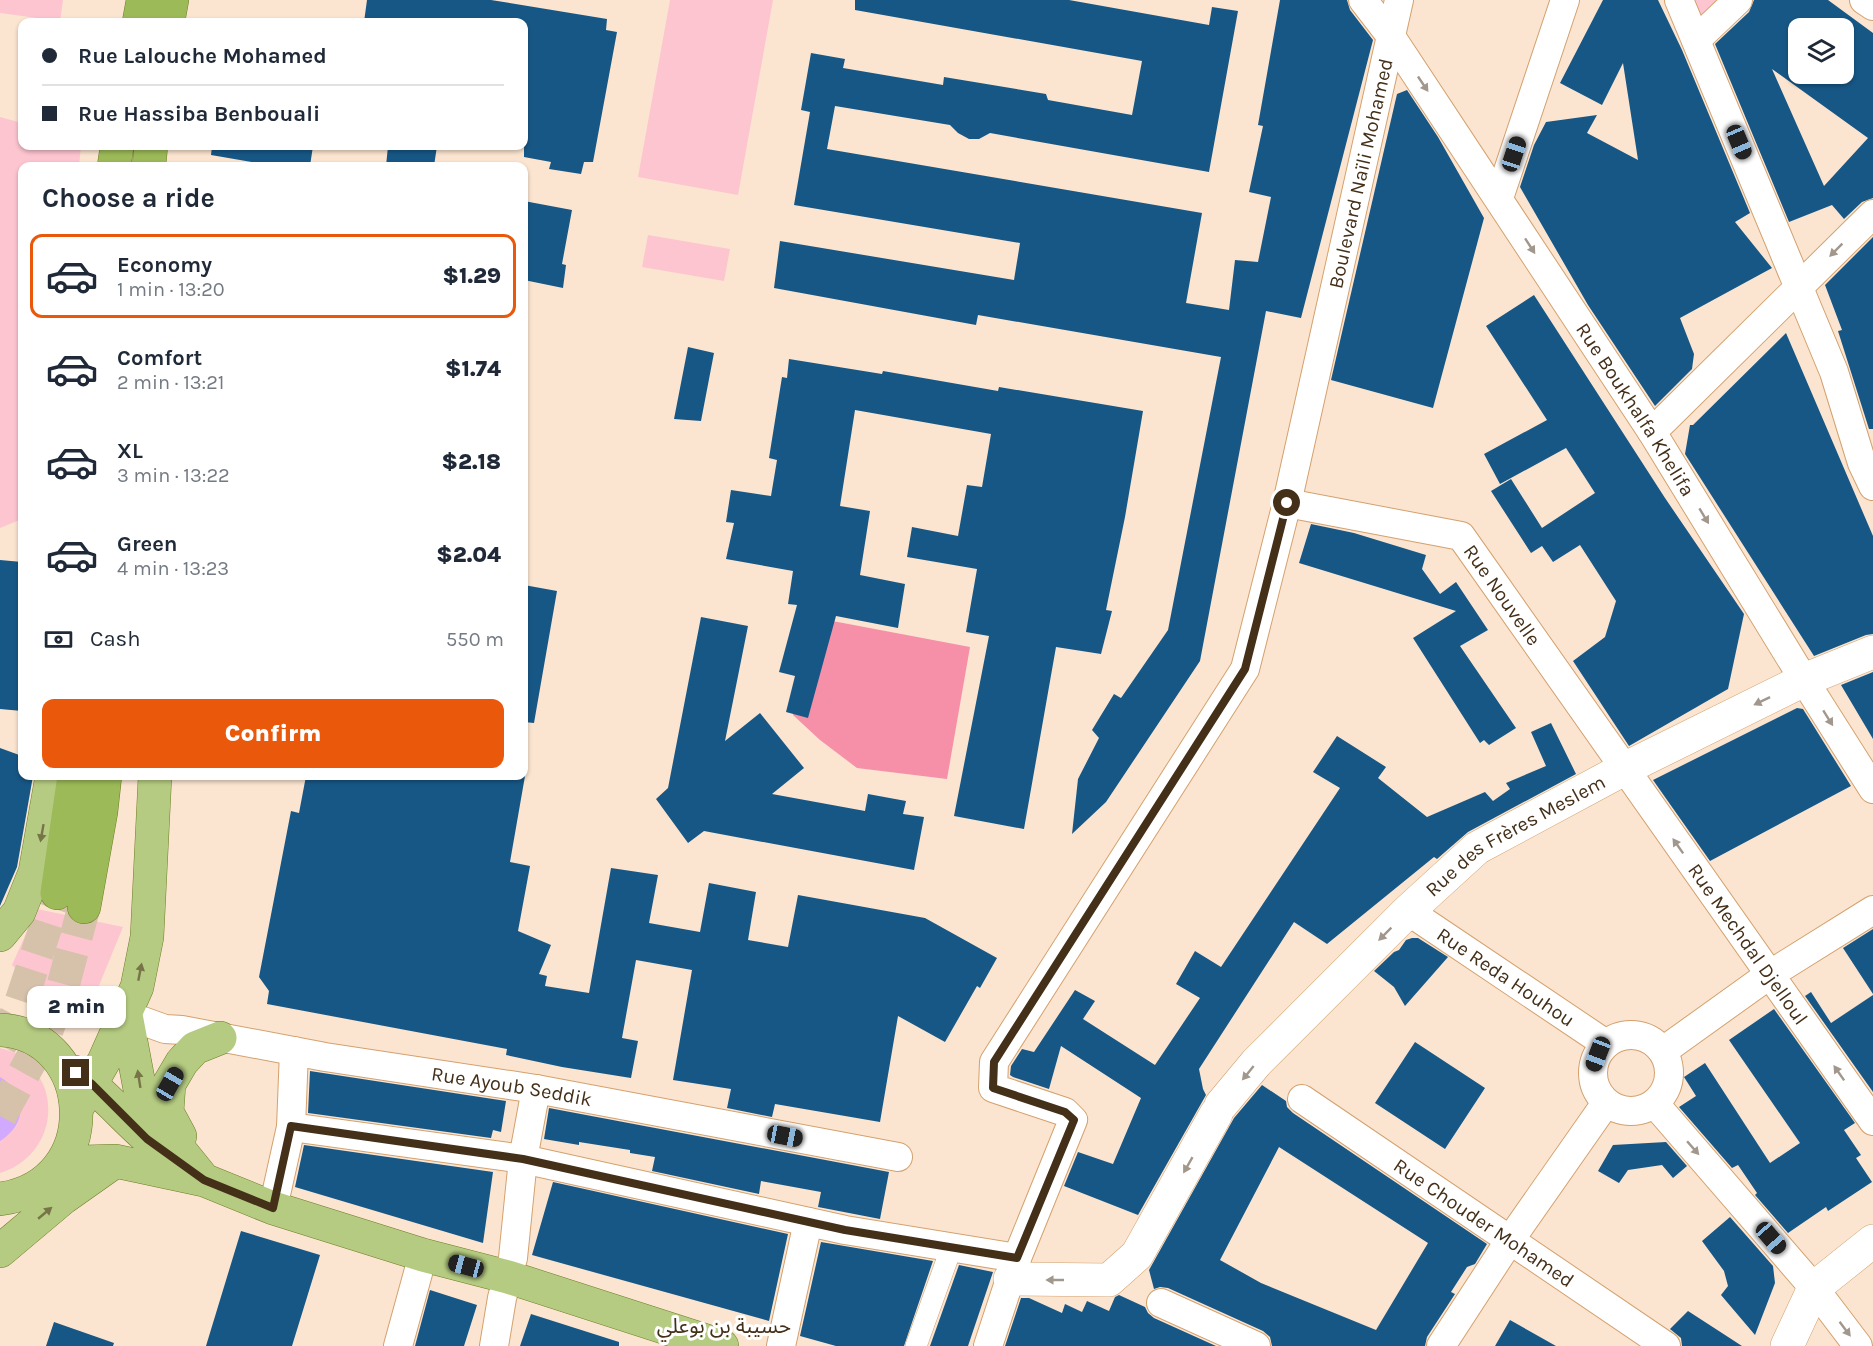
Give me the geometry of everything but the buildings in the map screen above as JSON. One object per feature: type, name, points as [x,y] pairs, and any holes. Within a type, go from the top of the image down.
[{"type":"highway","points":[[140,18],[143,0]]},
{"type":"highway","points":[[169,18],[172,0]]},
{"type":"highway","points":[[74,780],[70,900],[101,812],[105,780]]},
{"type":"main road","points":[[0,935],[19,912],[35,872],[51,780]]},
{"type":"main road","points":[[4,1201],[44,1182],[66,1156],[73,1140],[84,1096],[126,1015],[137,987],[147,937],[155,780]]},
{"type":"main road","points":[[126,1015],[141,1095],[157,1122],[204,1180]]},
{"type":"main road","points":[[2,1028],[21,1033],[36,1041],[60,1062],[72,1084],[84,1096],[204,1180]]},
{"type":"main road","points":[[204,1180],[167,1112],[170,1084],[182,1062],[195,1048],[220,1038]]},
{"type":"main road","points":[[57,1169],[81,1162],[115,1161],[204,1180],[273,1208],[423,1256],[508,1277],[722,1346]]},
{"type":"main road","points":[[0,1251],[63,1198],[115,1161]]},
{"type":"street","name":"Rue Boukhalfa Khelifa","points":[[1363,0],[1390,35],[1652,432],[1873,789]]},
{"type":"street","name":"Boulevard Naïli Mohamed","points":[[1014,1269],[1074,1120],[1065,1112],[993,1088],[994,1062],[1245,669],[1287,503],[1399,0]]},
{"type":"street","points":[[1499,198],[1565,0]]},
{"type":"street","points":[[1679,0],[1800,286],[1870,469]]},
{"type":"street","points":[[1696,40],[1738,0]]},
{"type":"street","points":[[1864,0],[1873,6]]},
{"type":"street","points":[[1652,432],[1873,214]]},
{"type":"street","name":"Rue Nouvelle","points":[[1287,503],[1461,536],[1624,769]]},
{"type":"street","name":"Rue des Frères Meslem","points":[[1014,1269],[1109,1280],[1137,1255],[1219,1110],[1256,1063],[1408,911],[1477,848],[1624,769],[1804,680],[1873,652]]},
{"type":"street","name":"Rue Mechdal Djelloul","points":[[1624,769],[1873,1121]]},
{"type":"street","points":[[1663,1051],[1769,975],[1873,910]]},
{"type":"street","name":"Rue Reda Houhou","points":[[1408,911],[1606,1044]]},
{"type":"street","name":"Rue Ayoub Seddik","points":[[126,1015],[165,1029],[536,1089],[898,1157]]},
{"type":"street","points":[[1642,1036],[1654,1042],[1663,1051],[1670,1073],[1663,1095],[1655,1104],[1643,1110],[1630,1112],[1617,1109],[1597,1092],[1593,1066],[1598,1054],[1606,1044],[1617,1037],[1642,1036]]},
{"type":"street","points":[[273,1208],[291,1126],[294,1051]]},
{"type":"street","points":[[494,1346],[513,1257],[523,1159],[536,1089]]},
{"type":"street","name":"Rue Chouder Mohamed","points":[[1302,1099],[1666,1346]]},
{"type":"street","points":[[1441,1346],[1510,1240],[1606,1102]]},
{"type":"street","points":[[1655,1104],[1814,1288],[1858,1346]]},
{"type":"street","points":[[291,1126],[523,1159],[845,1230],[952,1246],[1014,1269],[988,1346]]},
{"type":"street","points":[[781,1346],[808,1221]]},
{"type":"street","points":[[1787,1346],[1814,1288],[1873,1241]]},
{"type":"street","points":[[916,1346],[952,1246]]},
{"type":"street","points":[[398,1346],[423,1256]]},
{"type":"street","points":[[1161,1303],[1256,1346]]},
{"type":"shaded area","points":[[0,0],[63,0],[60,18],[38,18],[0,13]]},
{"type":"shaded area","points":[[670,0],[773,0],[738,195],[638,177]]},
{"type":"shaded area","points":[[1691,0],[1727,0],[1699,18]]},
{"type":"shaded area","points":[[0,117],[18,122],[18,150],[81,150],[79,162],[18,162],[18,521],[0,528]]},
{"type":"shaded area","points":[[648,235],[730,249],[724,281],[642,267]]},
{"type":"shaded area","points":[[806,616],[970,647],[947,779],[857,768],[820,740],[793,715]]},
{"type":"shaded area","points":[[37,909],[123,927],[84,1022],[36,989],[12,965]]},
{"type":"shaded area","points":[[0,1048],[19,1055],[35,1071],[44,1087],[48,1104],[47,1121],[42,1138],[32,1153],[18,1165],[0,1173]]},
{"type":"shaded area","points":[[0,1077],[16,1092],[21,1109],[15,1126],[0,1141]]},
{"type":"tunnel","points":[[0,1045],[18,1011],[57,893]]},
{"type":"tunnel","points":[[0,1116],[46,1033],[63,986],[84,907]]},
{"type":"district","name":"حسيبة بن بوعلي","points":[[724,1326]]},
{"type":"route","points":[[76,1073],[92,1084],[147,1139],[204,1180],[273,1208],[291,1126],[523,1159],[845,1230],[1017,1258],[1074,1120],[1065,1112],[993,1088],[994,1062],[1245,669],[1287,503]]}]
